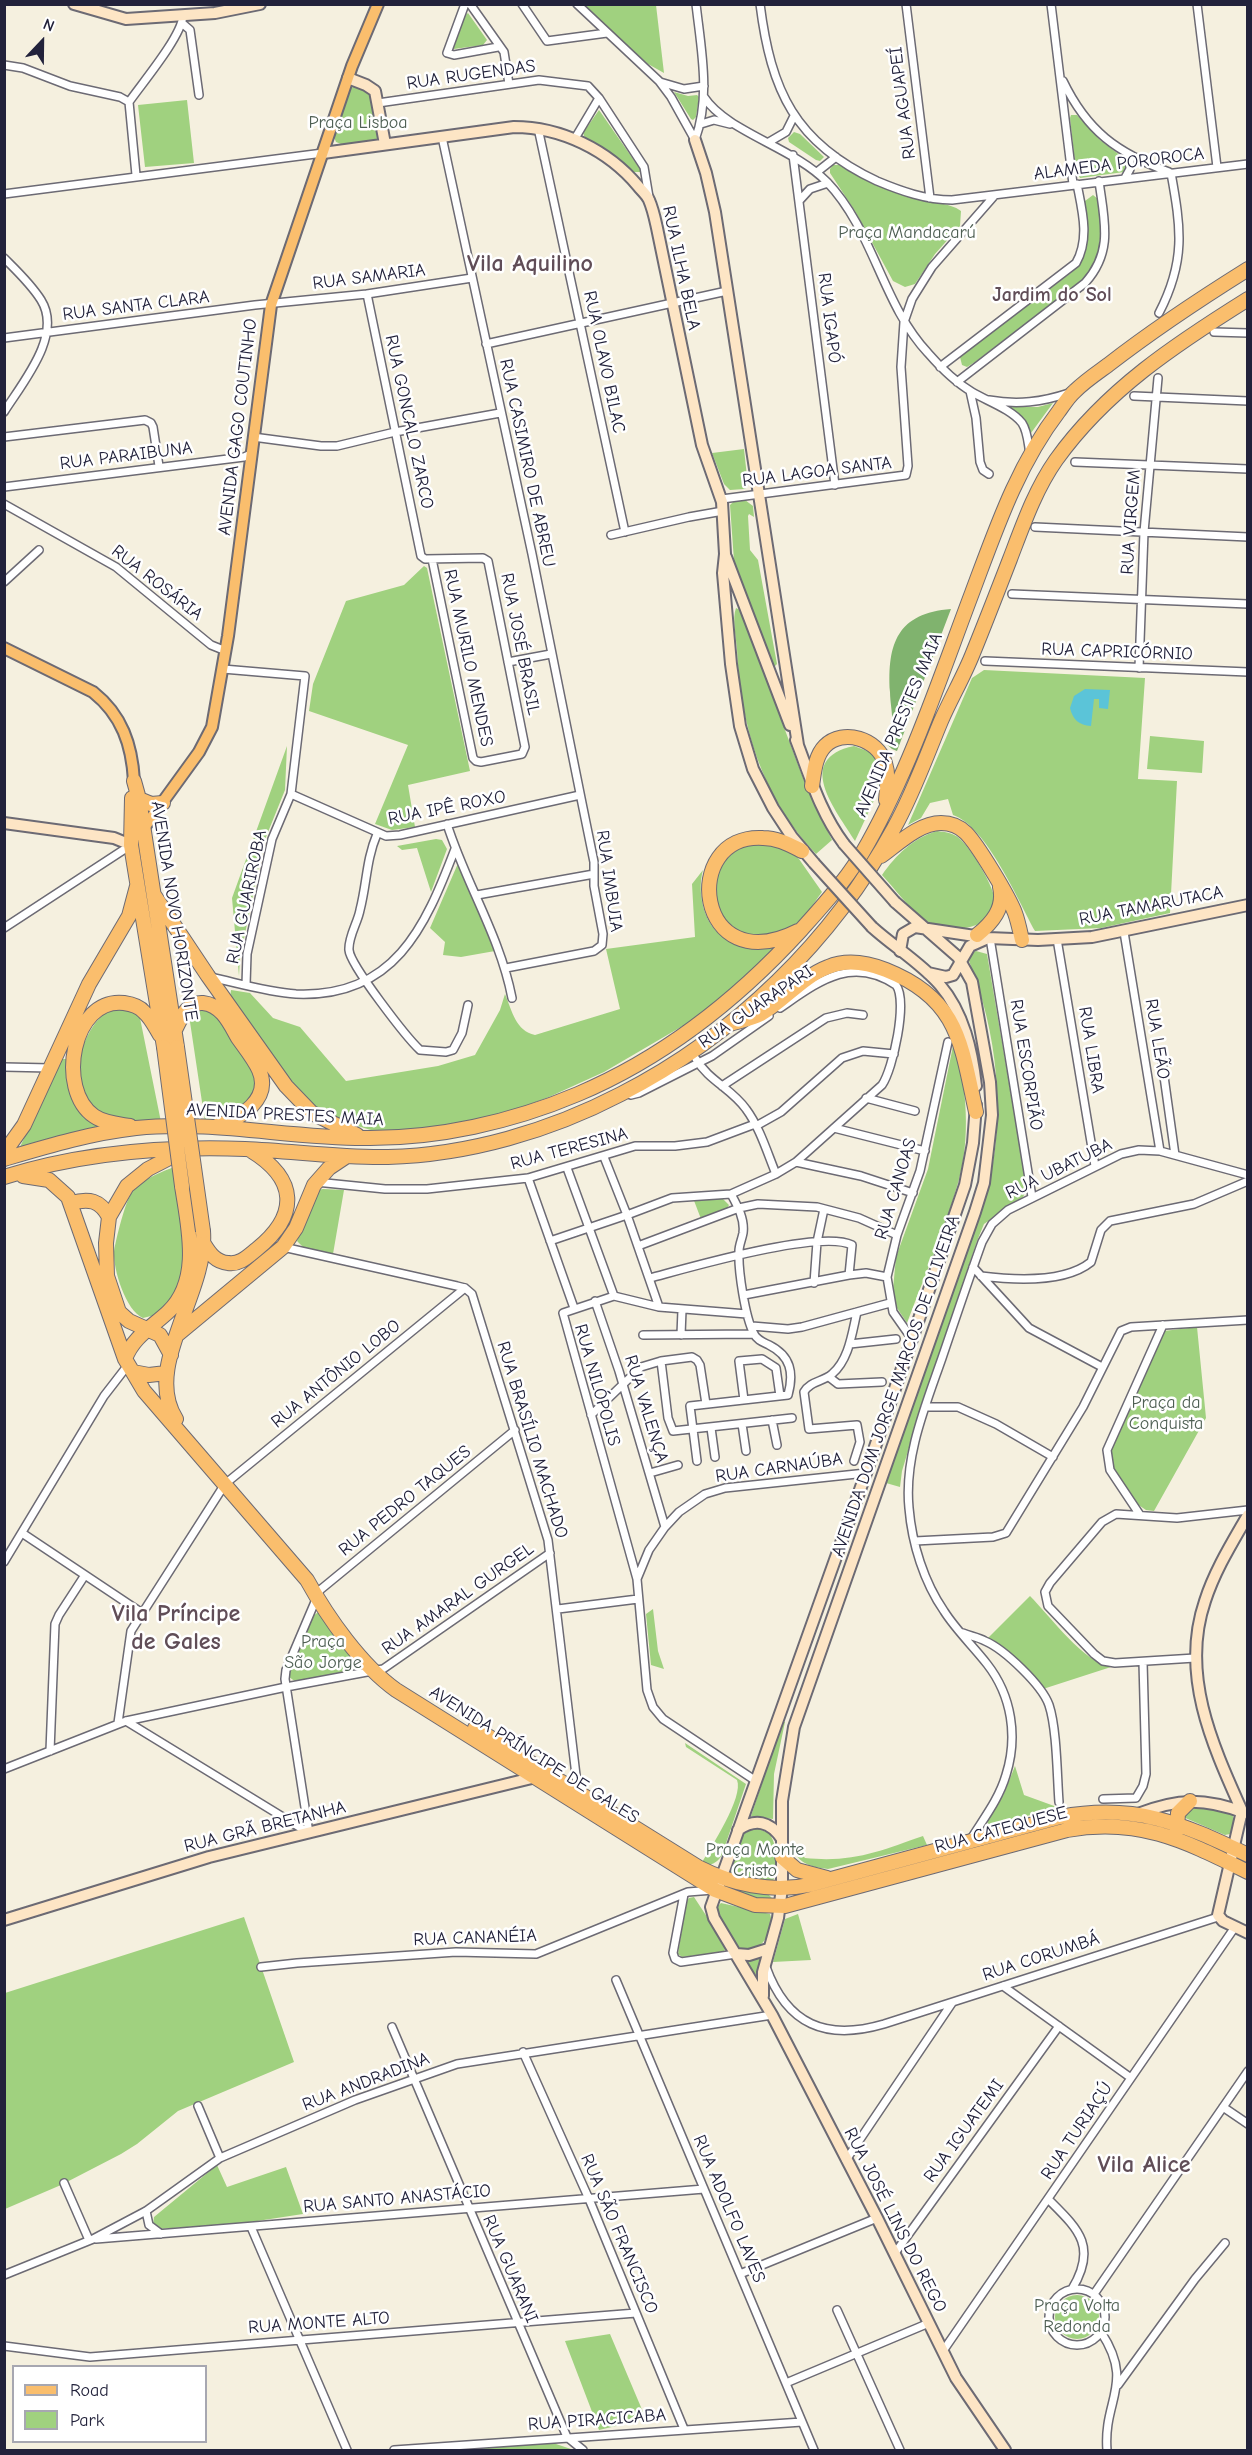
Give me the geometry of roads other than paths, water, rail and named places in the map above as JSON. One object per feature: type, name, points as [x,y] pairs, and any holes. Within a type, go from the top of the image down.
[{"type":"highway","name":"AVENIDA PRESTES MAIA","points":[[4,1159],[58,1143],[139,1128],[212,1128],[364,1138],[422,1135],[483,1125],[546,1106],[607,1081],[681,1038],[714,1014],[760,973],[823,908],[849,873],[886,810],[906,764],[1007,500],[1029,454],[1074,391],[1143,338],[1248,269]]},
{"type":"highway","name":"AVENIDA PRESTES MAIA","points":[[7,1176],[86,1157],[188,1149],[249,1149],[347,1156],[426,1155],[499,1142],[571,1116],[625,1093],[695,1057],[725,1026],[796,963],[842,910],[875,861],[915,786],[943,717],[970,660],[1032,505],[1056,461],[1078,431],[1112,395],[1160,356],[1248,299]]},
{"type":"highway","points":[[812,786],[818,758],[825,746],[841,737],[861,740],[874,746],[885,763],[886,810]]},
{"type":"highway","name":"AVENIDA NOVO HORIZONTE","points":[[134,781],[139,799],[142,831],[175,1030],[168,1044]]},
{"type":"highway","name":"AVENIDA NOVO HORIZONTE","points":[[134,781],[131,845],[168,1044]]},
{"type":"highway","points":[[139,799],[150,804],[163,803]]},
{"type":"highway","points":[[875,861],[921,828],[936,823],[957,826],[968,835],[1000,885],[1015,913],[1022,940]]},
{"type":"highway","points":[[802,929],[771,942],[754,943],[740,939],[719,924],[714,914],[708,888],[714,865],[734,844],[747,839],[773,839],[809,858]]},
{"type":"highway","points":[[985,937],[998,911],[1002,894],[1000,885]]},
{"type":"highway","points":[[4,1153],[24,1125],[89,984],[129,916],[137,886]]},
{"type":"highway","points":[[154,895],[286,1086],[303,1105],[321,1119],[364,1138]]},
{"type":"highway","points":[[725,1026],[759,1015],[807,978],[829,966],[854,962],[882,968],[918,986],[937,1002],[947,1016],[963,1051],[976,1112]]},
{"type":"highway","points":[[139,1128],[102,1120],[87,1110],[75,1088],[73,1068],[75,1047],[85,1024],[93,1013],[107,1004],[131,1004],[144,1011],[168,1044],[198,1237],[199,1275],[166,1372],[149,1375],[128,1365],[133,1342],[169,1311],[180,1296],[198,1237]]},
{"type":"highway","points":[[175,1030],[190,1006],[212,1005],[223,1014],[259,1070],[260,1089],[254,1104],[242,1116],[212,1128]]},
{"type":"highway","points":[[171,1355],[164,1340],[148,1328],[124,1317],[116,1305],[105,1260],[109,1217],[122,1194],[134,1179],[148,1169],[188,1149]]},
{"type":"highway","points":[[198,1237],[217,1260],[237,1263],[269,1239],[282,1223],[287,1202],[283,1181],[264,1158],[249,1149]]},
{"type":"highway","points":[[178,1334],[283,1247],[296,1228],[316,1182],[329,1168],[347,1156]]},
{"type":"highway","points":[[7,1176],[50,1180],[64,1192],[71,1203],[95,1201],[104,1208],[109,1217]]},
{"type":"highway","name":"AVENIDA PRÍNCIPE DE GALES","points":[[71,1203],[128,1365],[152,1401],[190,1441],[396,1690],[536,1777],[718,1883],[748,1903],[780,1906]]},
{"type":"highway","name":"AVENIDA PRÍNCIPE DE GALES","points":[[166,1372],[165,1389],[168,1406],[190,1441]]},
{"type":"highway","name":"AVENIDA PRÍNCIPE DE GALES","points":[[378,1670],[698,1866],[718,1883],[782,1888]]},
{"type":"highway","points":[[536,1777],[553,1777]]},
{"type":"highway","points":[[1179,1839],[1178,1813],[1190,1802]]},
{"type":"highway","name":"RUA CATEQUESE","points":[[782,1888],[795,1888],[832,1879],[1076,1814],[1107,1812],[1138,1814],[1177,1823],[1248,1855]]},
{"type":"highway","name":"RUA CATEQUESE","points":[[780,1906],[1081,1828],[1109,1826],[1136,1828],[1179,1839],[1248,1872]]},
{"type":"highway","points":[[782,1857],[802,1872],[832,1879]]},
{"type":"main road","points":[[74,4],[126,19],[183,20],[260,4]]},
{"type":"main road","name":"AVENIDA GAGO COUTINHO","points":[[131,845],[199,752],[212,727],[226,651],[271,305],[348,78],[378,4]]},
{"type":"main road","points":[[323,153],[385,144],[378,103],[372,89],[348,78]]},
{"type":"main road","name":"RUA ILHA BELA","points":[[385,144],[514,127],[538,128],[604,153],[649,199],[702,445],[722,499],[725,554]]},
{"type":"main road","points":[[695,140],[715,212],[757,494],[798,746]]},
{"type":"main road","points":[[725,554],[812,786]]},
{"type":"main road","points":[[725,554],[723,573],[731,664],[743,737],[753,769],[770,803],[809,858]]},
{"type":"main road","name":"AVENIDA NOVO HORIZONTE","points":[[4,646],[93,692],[105,701],[125,732],[134,781]]},
{"type":"main road","name":"AVENIDA DOM JORGE MARCOS DE OLIVEIRA","points":[[780,1906],[782,1801],[785,1771],[800,1706],[984,1183],[991,1133],[990,1082],[972,982],[962,962],[895,902],[844,844],[812,786]]},
{"type":"main road","points":[[4,823],[114,838],[131,845]]},
{"type":"main road","name":"AVENIDA DOM JORGE MARCOS DE OLIVEIRA","points":[[718,1883],[866,1473],[965,1185],[974,1143],[976,1112],[974,1073],[967,1036],[951,1003],[928,973],[872,927],[809,858]]},
{"type":"main road","name":"RUA TAMARUTACA","points":[[923,928],[1022,940],[1104,936],[1248,905]]},
{"type":"main road","points":[[900,951],[901,938],[906,931],[915,927],[923,928]]},
{"type":"main road","points":[[928,973],[948,977],[958,970],[970,946],[985,937]]},
{"type":"main road","points":[[1248,1515],[1216,1573],[1205,1599],[1198,1625],[1195,1658],[1195,1675],[1202,1709],[1245,1812],[1229,1863],[1218,1917],[1248,1933]]},
{"type":"main road","name":"RUA GRÃ BRETANHA","points":[[4,1920],[179,1866],[536,1777]]},
{"type":"main road","name":"RUA CATEQUESE","points":[[1138,1814],[1166,1804],[1190,1802],[1216,1803],[1245,1812]]},
{"type":"main road","points":[[738,1830],[751,1822],[761,1822],[772,1827],[782,1839]]},
{"type":"main road","name":"RUA JOSÉ LINS DO REGO","points":[[718,1883],[711,1902],[712,1912],[772,2015],[895,2253],[956,2378],[1005,2451]]},
{"type":"main road","name":"RUA JOSÉ LINS DO REGO","points":[[763,2000],[765,1963],[780,1906]]},
{"type":"main road","points":[[736,1954],[749,1956],[768,1949]]},
{"type":"main road","points":[[749,1975],[762,1986]]},
{"type":"street","points":[[465,4],[447,52],[454,55],[498,47]]},
{"type":"street","points":[[470,4],[505,56],[509,84]]},
{"type":"street","points":[[522,4],[547,41],[607,33]]},
{"type":"street","points":[[577,4],[659,81],[671,97],[695,140]]},
{"type":"street","points":[[695,140],[701,124],[704,98],[696,4]]},
{"type":"street","points":[[760,4],[769,58],[777,82],[794,116],[812,138],[860,172],[889,186],[930,198],[952,200],[995,195]]},
{"type":"street","name":"RUA AGUAPEÍ","points":[[906,4],[930,198]]},
{"type":"street","points":[[940,367],[1076,263],[1084,240],[1084,223],[1075,184],[1051,4]]},
{"type":"street","points":[[1197,4],[1217,167]]},
{"type":"street","points":[[136,176],[129,102],[183,20],[190,30],[199,95]]},
{"type":"street","points":[[4,65],[23,68],[60,82],[120,97],[129,102]]},
{"type":"street","points":[[1060,74],[1077,107],[1091,126],[1110,144],[1130,157],[1171,173],[1179,227],[1179,257],[1172,285],[1159,313]]},
{"type":"street","name":"RUA RUGENDAS","points":[[378,103],[548,80],[584,85],[591,88],[599,98]]},
{"type":"street","points":[[659,81],[684,89],[704,86]]},
{"type":"street","points":[[574,141],[599,98],[644,167],[649,199]]},
{"type":"street","points":[[704,98],[715,111],[793,155],[828,183],[858,226],[904,322],[940,367],[957,382],[1023,424],[1029,454]]},
{"type":"street","points":[[769,142],[786,132],[794,116]]},
{"type":"street","points":[[701,124],[714,120],[738,126]]},
{"type":"street","name":"RUA OLAVO BILAC","points":[[538,128],[625,532]]},
{"type":"street","name":"RUA CASIMIRO DE ABREU","points":[[442,137],[580,795]]},
{"type":"street","points":[[4,194],[323,153]]},
{"type":"street","name":"RUA IGAPÓ","points":[[793,155],[835,485]]},
{"type":"street","points":[[817,172],[836,157]]},
{"type":"street","points":[[1125,178],[1130,169],[1130,157]]},
{"type":"street","name":"ALAMEDA POROROCA","points":[[995,195],[1248,164]]},
{"type":"street","points":[[957,382],[1085,283],[1095,270],[1102,255],[1106,237],[1099,181]]},
{"type":"street","points":[[799,201],[810,189],[828,183]]},
{"type":"street","points":[[904,322],[912,299],[932,267],[995,195]]},
{"type":"street","points":[[4,258],[41,301],[46,312],[47,332],[43,347],[4,412]]},
{"type":"street","name":"RUA SAMARIA","points":[[271,305],[367,294],[472,278]]},
{"type":"street","points":[[486,344],[727,291]]},
{"type":"street","name":"RUA GONCALO ZARCO","points":[[367,294],[421,556]]},
{"type":"street","name":"RUA SANTA CLARA","points":[[4,338],[271,305]]},
{"type":"street","name":"RUA LAGOA SANTA","points":[[722,499],[900,477],[907,473],[902,367],[904,322]]},
{"type":"street","points":[[1214,332],[1248,333]]},
{"type":"street","name":"RUA VIRGEM","points":[[1139,668],[1144,532],[1158,378]]},
{"type":"street","points":[[970,391],[976,418],[980,462],[983,470],[989,474]]},
{"type":"street","points":[[984,399],[1025,403],[1049,399],[1074,391]]},
{"type":"street","points":[[1134,396],[1248,401]]},
{"type":"street","points":[[253,437],[332,446],[500,413]]},
{"type":"street","points":[[4,436],[145,420],[153,427],[159,466]]},
{"type":"street","name":"RUA PARAIBUNA","points":[[4,487],[244,457],[251,454]]},
{"type":"street","points":[[1075,462],[1248,469]]},
{"type":"street","name":"RUA ROSÁRIA","points":[[4,504],[110,563],[211,645],[226,651]]},
{"type":"street","points":[[611,535],[689,517],[723,512]]},
{"type":"street","points":[[1035,527],[1248,537]]},
{"type":"street","points":[[4,582],[39,550]]},
{"type":"street","name":"RUA JOSÉ BRASIL","points":[[421,556],[423,559],[432,560],[487,559],[525,751],[520,754],[476,761]]},
{"type":"street","name":"RUA MURILO MENDES","points":[[432,560],[473,758],[476,761]]},
{"type":"street","points":[[1012,594],[1248,604]]},
{"type":"street","points":[[508,663],[551,654]]},
{"type":"street","name":"RUA CAPRICÓRNIO","points":[[985,661],[1248,672]]},
{"type":"street","name":"RUA GUARIROBA","points":[[223,669],[305,676],[291,794],[272,839],[247,954],[246,985]]},
{"type":"street","name":"RUA IPÊ ROXO","points":[[291,794],[377,834],[400,835],[580,795]]},
{"type":"street","name":"RUA IMBUIA","points":[[506,968],[600,948],[603,934],[594,862],[580,795]]},
{"type":"street","points":[[447,824],[455,849],[477,895],[506,968],[512,998]]},
{"type":"street","points":[[377,834],[368,857],[360,910],[349,950],[366,980],[418,1049],[424,1052],[453,1050],[462,1034],[468,1005]]},
{"type":"street","points":[[4,928],[131,845]]},
{"type":"street","points":[[208,976],[280,992],[309,994],[340,990],[366,980],[401,954],[416,934],[435,901],[455,849]]},
{"type":"street","points":[[477,895],[594,874]]},
{"type":"street","name":"RUA LEÃO","points":[[1124,932],[1160,1150]]},
{"type":"street","name":"RUA ESCORPIÃO","points":[[985,937],[1032,1197]]},
{"type":"street","name":"RUA LIBRA","points":[[1057,939],[1095,1166]]},
{"type":"street","name":"RUA GUARAPARI","points":[[550,1241],[679,1196],[731,1194],[776,1174],[796,1162],[878,1088],[887,1076],[894,1054],[901,999],[900,990],[893,983],[880,977],[850,972],[837,974],[819,981],[712,1056],[695,1057]]},
{"type":"street","points":[[722,1086],[826,1018],[848,1013],[863,1015]]},
{"type":"street","name":"RUA CANOAS","points":[[912,1339],[893,1312],[887,1277],[897,1235],[913,1193],[925,1151],[948,1042]]},
{"type":"street","name":"RUA TERESINA","points":[[316,1182],[385,1189],[427,1189],[528,1178],[635,1146],[675,1146],[707,1142],[756,1125],[781,1112],[842,1058],[862,1051],[894,1054]]},
{"type":"street","points":[[1161,1055],[1175,1155]]},
{"type":"street","points":[[695,1057],[702,1070],[746,1109],[756,1125],[776,1174]]},
{"type":"street","points":[[4,1067],[50,1068]]},
{"type":"street","points":[[866,1098],[915,1111]]},
{"type":"street","points":[[834,1128],[925,1151]]},
{"type":"street","name":"RUA UBATUBA","points":[[973,1267],[982,1242],[992,1224],[1008,1210],[1128,1152],[1160,1150],[1248,1175]]},
{"type":"street","points":[[604,1156],[659,1307]]},
{"type":"street","points":[[796,1162],[861,1176],[913,1193]]},
{"type":"street","points":[[567,1168],[614,1296]]},
{"type":"street","points":[[528,1178],[574,1308]]},
{"type":"street","points":[[981,1276],[1031,1280],[1076,1270],[1091,1262],[1101,1230],[1110,1221],[1194,1204],[1248,1181]]},
{"type":"street","points":[[697,1461],[690,1406],[788,1395],[792,1376],[791,1367],[781,1353],[758,1339],[747,1314],[739,1254],[744,1230],[739,1208],[731,1194]]},
{"type":"street","points":[[638,1246],[739,1208],[758,1204],[824,1209],[859,1218],[897,1235]]},
{"type":"street","points":[[814,1283],[817,1242],[824,1209]]},
{"type":"street","points":[[650,1278],[739,1254],[817,1242],[852,1245],[849,1275]]},
{"type":"street","points":[[283,1247],[465,1288]]},
{"type":"street","points":[[970,1841],[998,1796],[1006,1777],[1012,1754],[1013,1732],[1007,1702],[1000,1683],[944,1612],[929,1585],[915,1541],[909,1512],[908,1480],[912,1453],[925,1407],[973,1267],[1029,1328],[1102,1367]]},
{"type":"street","points":[[744,1295],[849,1275],[866,1273],[887,1277]]},
{"type":"street","name":"RUA BRASÍLIO MACHADO","points":[[465,1288],[473,1296],[550,1553],[578,1792]]},
{"type":"street","name":"RUA ANTÔNIO LOBO","points":[[122,1722],[128,1639],[142,1613],[225,1484],[465,1288]]},
{"type":"street","name":"RUA NILÓPOLIS","points":[[637,1579],[562,1316],[564,1312],[574,1308],[614,1296],[659,1307],[747,1314]]},
{"type":"street","name":"RUA VALENÇA","points":[[595,1301],[665,1527]]},
{"type":"street","points":[[644,1335],[788,1329],[890,1303]]},
{"type":"street","points":[[681,1335],[682,1310]]},
{"type":"street","points":[[854,1461],[860,1442],[857,1425],[812,1430],[808,1427],[805,1389],[829,1377],[838,1366],[850,1344],[857,1312]]},
{"type":"street","points":[[915,1541],[1002,1535],[1008,1530],[1083,1407],[1121,1331],[1131,1327],[1248,1320]]},
{"type":"street","points":[[1140,1515],[1110,1470],[1107,1450],[1163,1325]]},
{"type":"street","points":[[850,1344],[896,1340]]},
{"type":"street","points":[[591,1415],[641,1367],[661,1361],[692,1358],[698,1360],[700,1365],[706,1404]]},
{"type":"street","points":[[744,1400],[740,1361],[762,1359],[776,1368],[780,1396]]},
{"type":"street","points":[[661,1361],[668,1418],[673,1431],[792,1418]]},
{"type":"street","points":[[4,1562],[104,1396],[128,1365]]},
{"type":"street","points":[[829,1377],[838,1384],[882,1382]]},
{"type":"street","points":[[925,1407],[958,1407],[996,1424],[1053,1457]]},
{"type":"street","points":[[772,1420],[777,1445]]},
{"type":"street","points":[[742,1424],[746,1451]]},
{"type":"street","points":[[711,1428],[715,1457]]},
{"type":"street","name":"RUA PEDRO TAQUES","points":[[318,1593],[515,1430]]},
{"type":"street","points":[[650,1473],[678,1465]]},
{"type":"street","name":"RUA CARNAÚBA","points":[[756,1781],[669,1724],[653,1707],[647,1690],[637,1579],[644,1560],[665,1527],[688,1504],[714,1491],[800,1478],[866,1473]]},
{"type":"street","points":[[1195,1658],[1115,1663],[1100,1659],[1048,1606],[1044,1596],[1050,1583],[1106,1519],[1116,1514],[1177,1518],[1248,1510]]},
{"type":"street","points":[[22,1533],[142,1613]]},
{"type":"street","name":"RUA AMARAL GURGEL","points":[[378,1670],[550,1553]]},
{"type":"street","points":[[50,1750],[55,1624],[58,1615],[85,1575]]},
{"type":"street","points":[[309,1833],[286,1687],[286,1670],[318,1593]]},
{"type":"street","points":[[558,1609],[638,1599]]},
{"type":"street","points":[[960,1632],[984,1640],[999,1650],[1031,1679],[1047,1700],[1052,1715],[1059,1802]]},
{"type":"street","points":[[1103,1799],[1136,1798],[1146,1777],[1143,1662]]},
{"type":"street","points":[[4,1769],[122,1722],[378,1670]]},
{"type":"street","points":[[122,1722],[309,1833]]},
{"type":"street","name":"RUA CANANÉIA","points":[[261,1967],[338,1959],[456,1952],[536,1954],[684,1894],[718,1883]]},
{"type":"street","points":[[684,1894],[673,1953],[675,1959],[683,1962],[736,1954]]},
{"type":"street","name":"RUA CORUMBÁ","points":[[765,1963],[779,1995],[792,2011],[820,2028],[840,2032],[872,2027],[1218,1917]]},
{"type":"street","name":"RUA TURIAÇÚ","points":[[942,2351],[1235,1927]]},
{"type":"street","name":"RUA ADOLFO LAVES","points":[[616,1980],[814,2451]]},
{"type":"street","name":"RUA CORUMBÁ","points":[[762,1986],[779,1995]]},
{"type":"street","points":[[1003,1986],[1131,2078]]},
{"type":"street","points":[[846,2160],[952,2002]]},
{"type":"street","name":"RUA ANDRADINA","points":[[4,2275],[91,2240],[146,2211],[219,2158],[355,2100],[466,2061],[772,2015]]},
{"type":"street","name":"RUA IGUATEMI","points":[[895,2253],[1059,2026]]},
{"type":"street","name":"RUA GUARANI","points":[[392,2027],[567,2437],[583,2451]]},
{"type":"street","name":"RUA SÃO FRANCISCO","points":[[523,2052],[590,2199],[684,2429]]},
{"type":"street","points":[[1094,2294],[1248,2071]]},
{"type":"street","points":[[198,2106],[219,2158]]},
{"type":"street","points":[[1223,2107],[1248,2124]]},
{"type":"street","points":[[64,2183],[91,2240]]},
{"type":"street","name":"RUA SANTO ANASTÁCIO","points":[[91,2240],[704,2189]]},
{"type":"street","points":[[1048,2199],[1077,2230],[1083,2242],[1084,2260],[1079,2278],[1072,2289]]},
{"type":"street","points":[[146,2211],[148,2225],[156,2232],[163,2234]]},
{"type":"street","points":[[740,2274],[877,2218]]},
{"type":"street","points":[[251,2227],[347,2451]]},
{"type":"street","points":[[1118,2385],[1195,2279],[1225,2243]]},
{"type":"street","points":[[1072,2289],[1084,2289],[1094,2294],[1101,2302],[1105,2312],[1105,2322],[1101,2332],[1090,2342],[1080,2345],[1068,2344],[1054,2334],[1049,2323],[1050,2307],[1061,2293],[1072,2289]]},
{"type":"street","points":[[837,2310],[900,2451]]},
{"type":"street","name":"RUA MONTE ALTO","points":[[4,2346],[90,2357],[636,2313]]},
{"type":"street","points":[[786,2383],[929,2323]]},
{"type":"street","points":[[1101,2332],[1114,2355],[1118,2373],[1118,2385],[1106,2426],[1107,2451]]},
{"type":"street","name":"RUA PIRACICABA","points":[[394,2451],[802,2422]]},
{"type":"water","points":[[1085,689],[1110,690],[1108,709],[1099,708],[1099,699],[1094,699],[1091,726],[1077,721],[1070,708],[1074,696]]},
{"type":"district","name":"Vila Aquilino","points":[[530,264]]},
{"type":"district","name":"Jardim do Sol","points":[[1052,295]]},
{"type":"district","name":"Vila Príncipe de Gales","points":[[176,1628]]},
{"type":"district","name":"Vila Alice","points":[[1144,2165]]},
{"type":"park label","name":"Praça Lisboa","points":[[358,123]]},
{"type":"park label","name":"Praça Mandacarú","points":[[907,233]]},
{"type":"park label","name":"Praça da Conquista","points":[[1166,1413]]},
{"type":"park label","name":"Praça São Jorge","points":[[323,1652]]},
{"type":"park label","name":"Praça Monte Cristo","points":[[755,1860]]},
{"type":"park label","name":"Praça Volta Redonda","points":[[1077,2316]]}]
